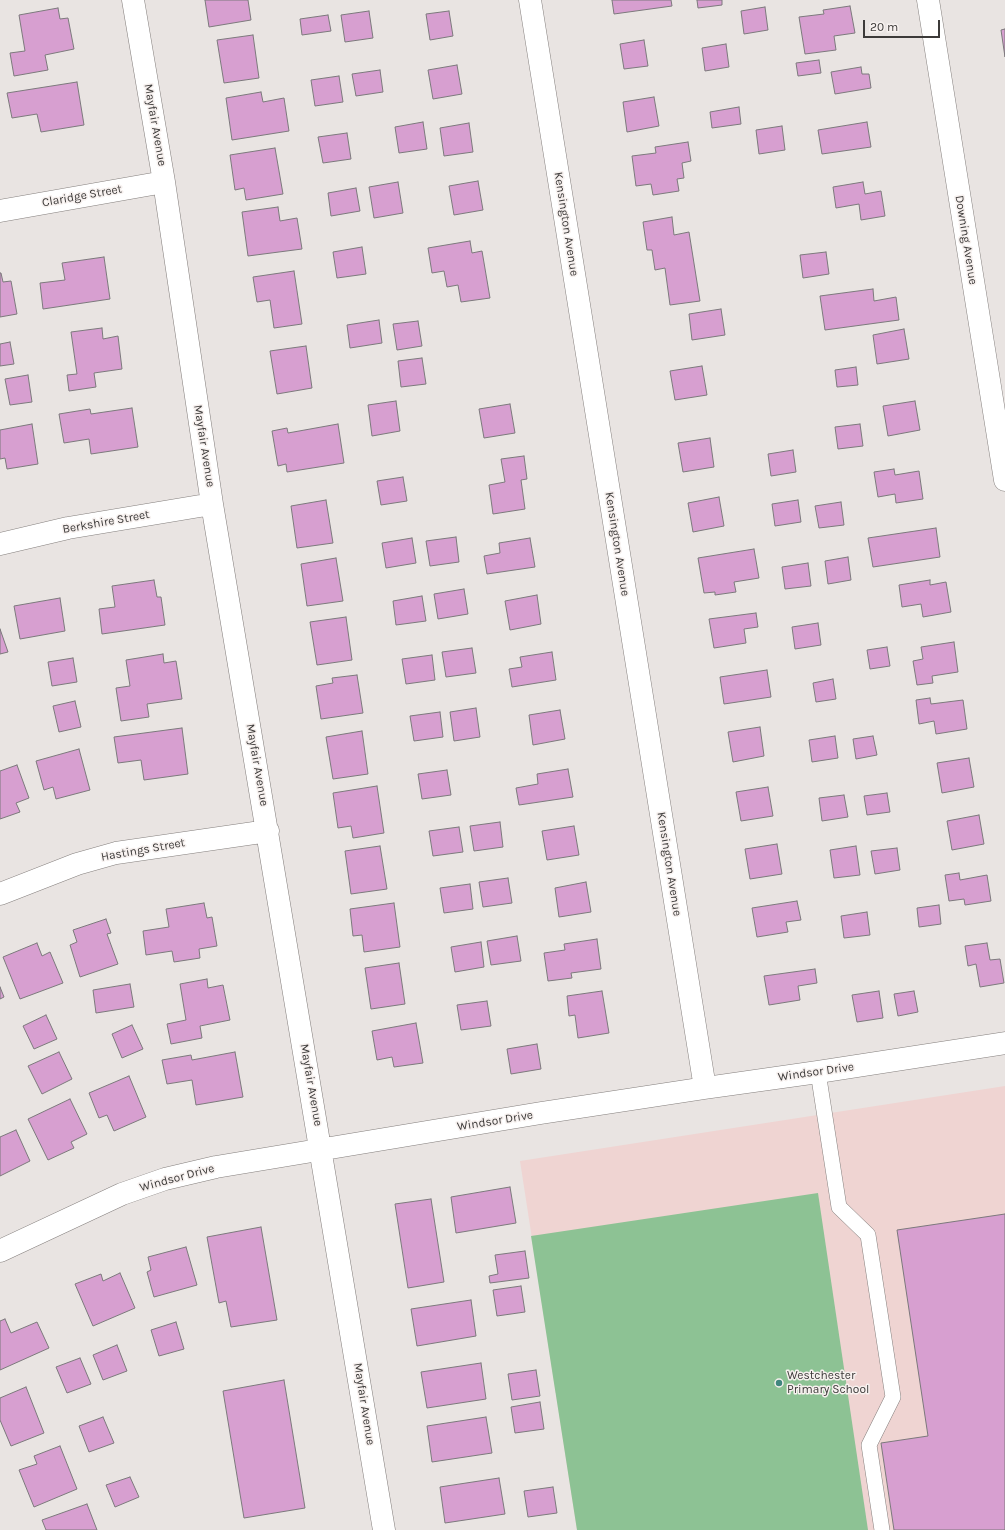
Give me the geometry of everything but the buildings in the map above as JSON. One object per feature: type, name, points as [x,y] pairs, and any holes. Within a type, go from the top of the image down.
[{"type":"street","name":"Mayfair Avenue","points":[[133,0],[164,182],[212,504],[322,1149],[384,1530]]},
{"type":"street","name":"Kensington Avenue","points":[[530,0],[705,1088]]},
{"type":"street","name":"Downing Avenue","points":[[928,0],[1005,480]]},
{"type":"street","name":"Claridge Street","points":[[0,211],[164,182]]},
{"type":"street","name":"Berkshire Street","points":[[0,544],[68,528],[212,504]]},
{"type":"street","name":"Hastings Street","points":[[0,894],[77,864],[116,853],[268,831]]},
{"type":"street","name":"Windsor Drive","points":[[0,1251],[142,1186],[216,1167],[705,1088],[1005,1043]]},
{"type":"lane","points":[[818,1072],[839,1207],[868,1235],[893,1397],[869,1446],[882,1530]]},
{"type":"shaded area","name":"Westchester Primary School","points":[[1005,1086],[1005,1530],[577,1530],[520,1161]]},
{"type":"green space","points":[[818,1193],[868,1530],[577,1530],[531,1236]]},
{"type":"place","name":"Westchester Primary School","points":[[779,1383]]}]
